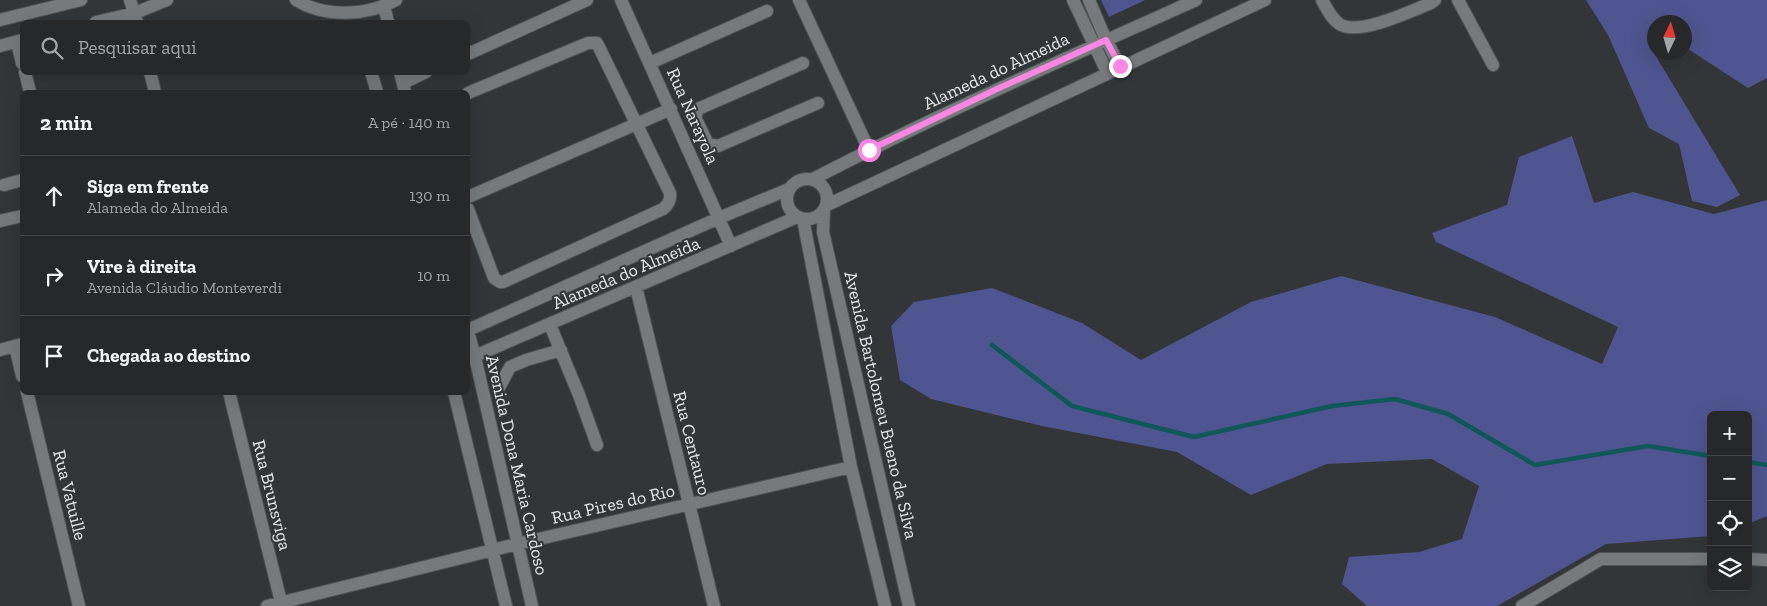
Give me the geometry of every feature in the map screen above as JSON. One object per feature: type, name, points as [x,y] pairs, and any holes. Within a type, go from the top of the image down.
[{"type":"street","points":[[0,20],[81,0]]},
{"type":"street","points":[[130,0],[136,18]]},
{"type":"street","points":[[116,20],[136,18],[167,0]]},
{"type":"street","points":[[296,0],[326,11],[357,17],[396,0]]},
{"type":"street","points":[[470,53],[587,0]]},
{"type":"street","name":"Rua Narayola","points":[[621,0],[732,246]]},
{"type":"street","points":[[799,0],[869,150]]},
{"type":"street","points":[[1073,0],[1101,43],[1120,66]]},
{"type":"street","points":[[1089,0],[1108,72]]},
{"type":"street","name":"Alameda do Almeida","points":[[813,179],[997,89],[1196,0]]},
{"type":"street","points":[[825,208],[828,194],[822,184],[813,179],[799,179],[789,188],[786,199],[790,209],[800,218],[814,218],[825,208],[1120,66],[1265,0]]},
{"type":"street","points":[[1322,0],[1330,14],[1341,25],[1358,28],[1392,18],[1435,0]]},
{"type":"street","points":[[1458,0],[1493,65]]},
{"type":"street","points":[[384,6],[388,20]]},
{"type":"street","points":[[650,63],[767,11]]},
{"type":"street","points":[[0,46],[20,41]]},
{"type":"street","points":[[470,93],[594,42],[599,45],[670,193],[670,202],[663,209],[505,282],[500,282],[494,278],[470,213]]},
{"type":"street","points":[[803,62],[698,109],[696,117],[708,144],[718,146],[818,103]]},
{"type":"street","points":[[26,75],[30,90]]},
{"type":"street","points":[[151,75],[154,90]]},
{"type":"street","points":[[372,75],[376,90]]},
{"type":"street","points":[[403,83],[420,75]]},
{"type":"street","points":[[470,196],[671,109]]},
{"type":"street","points":[[684,138],[701,129]]},
{"type":"street","points":[[4,185],[20,181]]},
{"type":"street","name":"Alameda do Almeida","points":[[470,330],[789,188]]},
{"type":"street","name":"Avenida Bartolomeu Bueno da Silva","points":[[825,208],[823,232],[909,606]]},
{"type":"street","points":[[0,221],[20,216]]},
{"type":"street","name":"Alameda do Almeida","points":[[471,358],[800,218]]},
{"type":"street","name":"Avenida Bartolomeu Bueno da Silva","points":[[800,218],[851,467],[885,606]]},
{"type":"street","name":"Rua Centauro","points":[[636,287],[714,606]]},
{"type":"street","points":[[550,325],[579,394],[597,446]]},
{"type":"street","points":[[0,350],[19,345]]},
{"type":"street","points":[[500,386],[510,367],[526,360],[561,350]]},
{"type":"street","name":"Avenida Dona Maria Cardoso","points":[[471,358],[532,606]]},
{"type":"street","name":"Rua Vatuille","points":[[28,395],[79,606]]},
{"type":"street","name":"Rua Brunsviga","points":[[230,395],[281,604]]},
{"type":"street","points":[[455,395],[506,606]]},
{"type":"street","name":"Rua Pires do Rio","points":[[267,606],[517,544],[851,467]]},
{"type":"street","points":[[1522,606],[1601,559],[1707,559]]},
{"type":"street","points":[[1752,559],[1767,560]]},
{"type":"shaded area","points":[[1101,0],[1145,0],[1109,17]]},
{"type":"shaded area","points":[[1586,0],[1767,0],[1767,78],[1748,88],[1692,52],[1692,15],[1647,15],[1647,60],[1658,60],[1740,195],[1717,207],[1692,201],[1679,144],[1649,128],[1608,35]]},
{"type":"shaded area","points":[[1572,136],[1594,203],[1633,192],[1714,214],[1767,200],[1767,516],[1752,522],[1752,411],[1707,411],[1707,536],[1606,544],[1497,606],[1367,606],[1342,584],[1349,557],[1419,552],[1462,539],[1479,486],[1432,459],[1327,464],[1251,495],[1177,452],[1042,426],[931,399],[900,380],[891,326],[914,302],[992,288],[1082,323],[1141,360],[1251,302],[1341,276],[1495,317],[1602,364],[1618,327],[1436,242],[1432,233],[1507,205],[1519,157]]},
{"type":"waterway","points":[[992,345],[1072,406],[1194,437],[1332,406],[1395,399],[1448,414],[1535,465],[1648,446],[1707,455]]},
{"type":"waterway","points":[[1752,463],[1767,465]]},
{"type":"route","points":[[869,150],[1106,40],[1120,66]]}]
